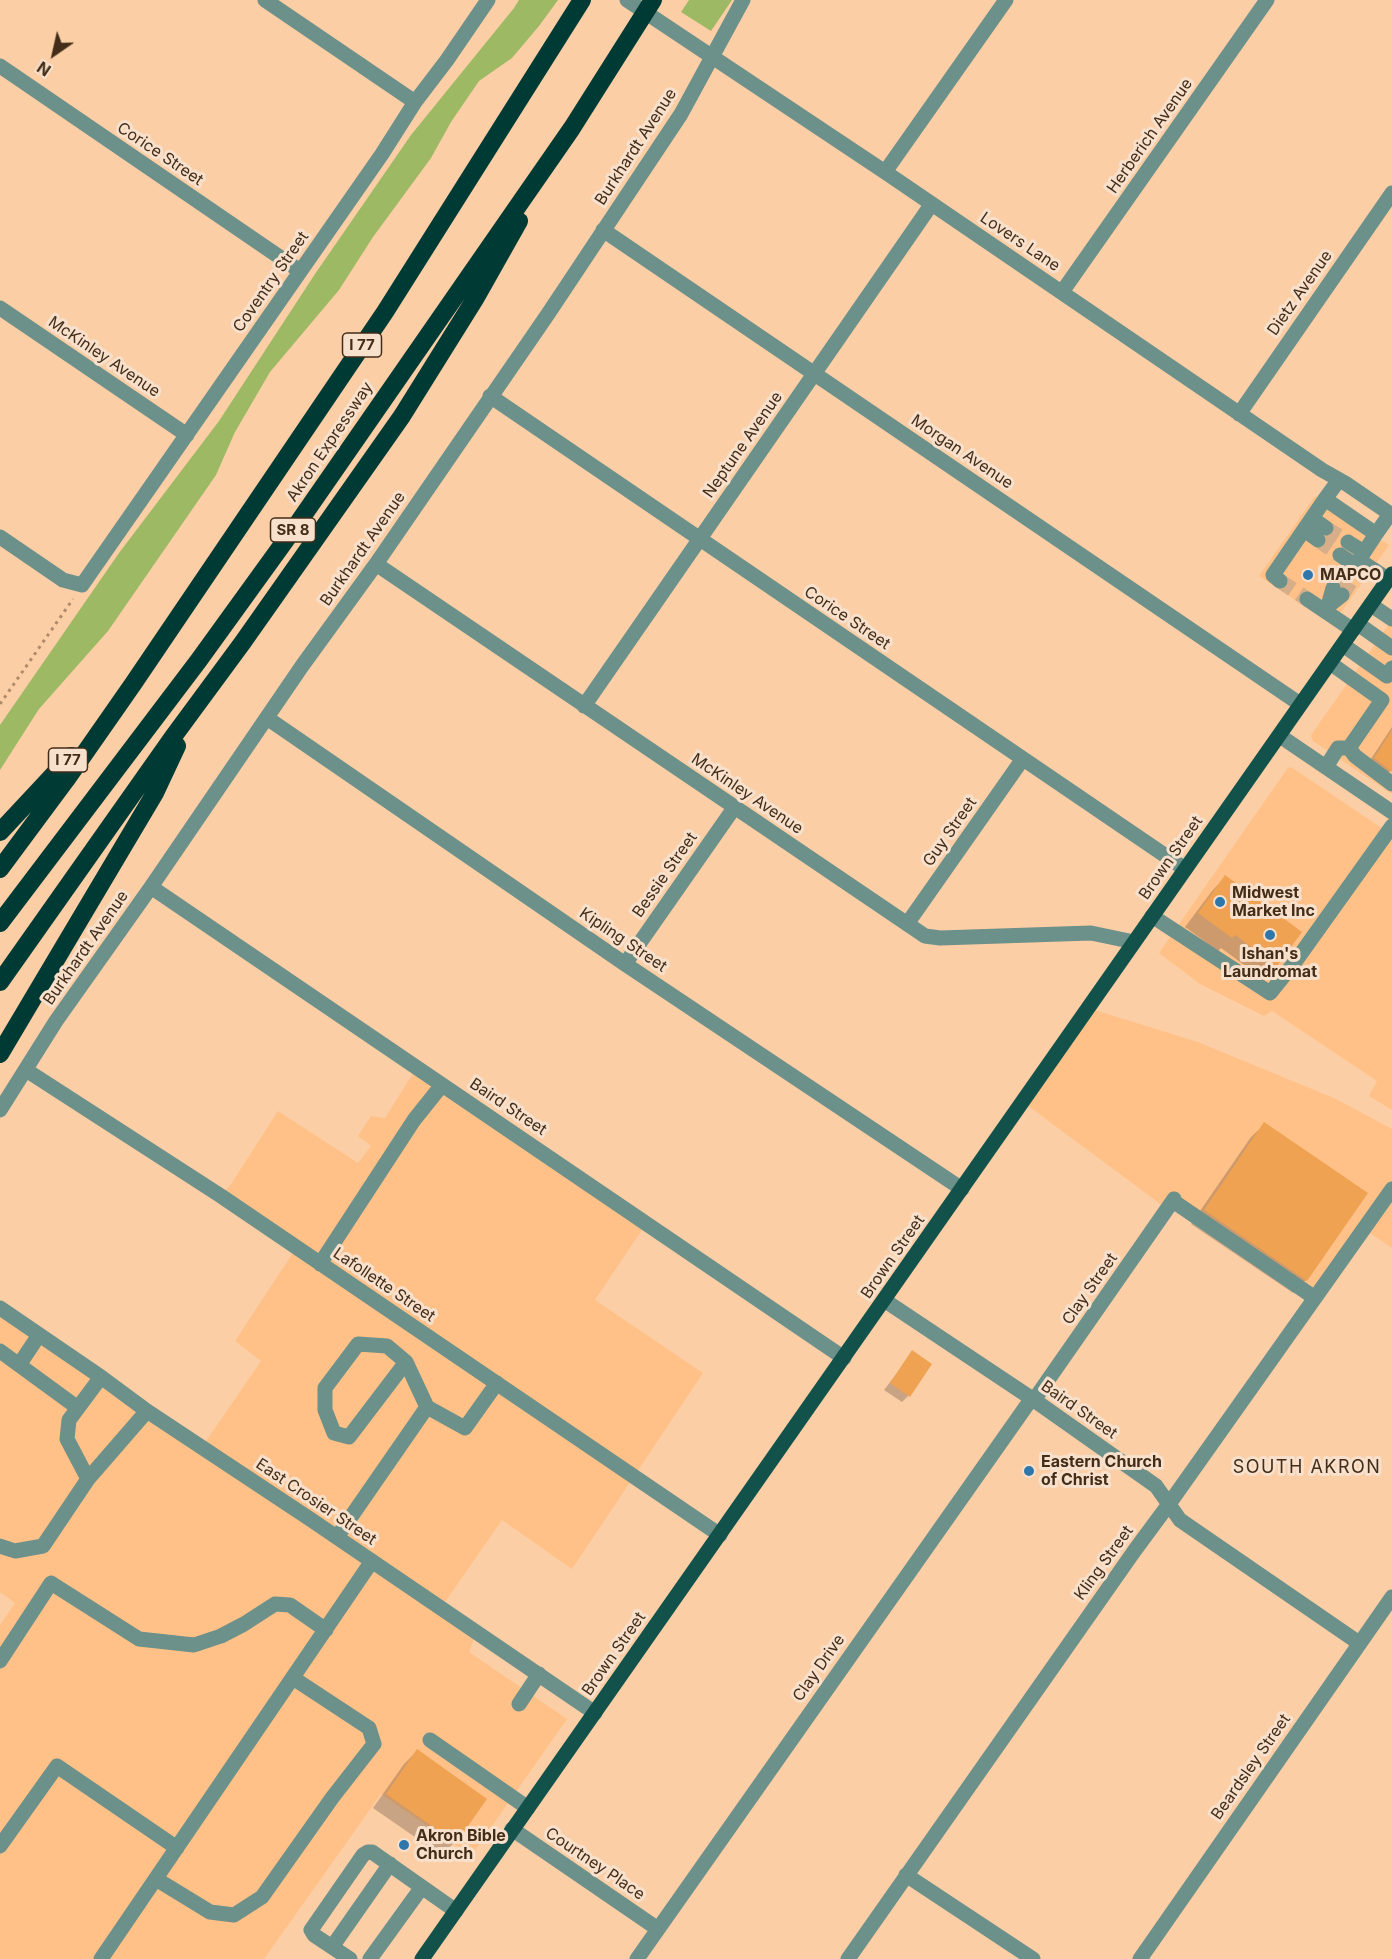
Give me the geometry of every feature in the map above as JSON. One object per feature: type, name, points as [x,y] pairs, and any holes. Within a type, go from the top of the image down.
[{"type":"highway","name":"Akron Expressway","points":[[0,869],[133,684],[385,312],[582,0]]},
{"type":"highway","name":"Akron Expressway","points":[[0,923],[108,783],[298,523],[572,128],[653,0]]},
{"type":"highway","points":[[0,982],[402,416],[475,299],[572,128]]},
{"type":"highway","name":"I 77","points":[[0,832],[67,761],[133,684]]},
{"type":"highway","points":[[0,1054],[155,793],[195,708]]},
{"type":"main road","name":"Brown Street","points":[[422,1959],[1390,577]]},
{"type":"street","points":[[265,0],[415,102]]},
{"type":"street","name":"Coventry Street","points":[[82,585],[382,154],[415,102],[488,0]]},
{"type":"street","name":"Lovers Lane","points":[[627,0],[885,172],[1322,470],[1391,514]]},
{"type":"street","name":"Burkhardt Avenue","points":[[0,1110],[56,1021],[152,887],[548,314],[681,114],[743,0]]},
{"type":"street","points":[[885,172],[1006,0]]},
{"type":"street","name":"Herberich Avenue","points":[[1062,292],[1267,0]]},
{"type":"street","name":"Corice Street","points":[[0,66],[300,271]]},
{"type":"street","name":"Dietz Avenue","points":[[1239,414],[1392,193]]},
{"type":"street","name":"Neptune Avenue","points":[[584,706],[931,205]]},
{"type":"street","name":"Morgan Avenue","points":[[601,234],[815,374],[1300,704]]},
{"type":"street","name":"McKinley Avenue","points":[[0,308],[187,435]]},
{"type":"street","name":"Corice Street","points":[[490,396],[1185,869]]},
{"type":"street","points":[[1280,581],[1273,575],[1339,480]]},
{"type":"street","points":[[1325,499],[1377,534]]},
{"type":"street","points":[[1355,565],[1391,514]]},
{"type":"street","points":[[1308,524],[1322,534]]},
{"type":"street","points":[[0,537],[63,580],[82,585]]},
{"type":"street","points":[[1344,548],[1355,565],[1390,577]]},
{"type":"street","name":"McKinley Avenue","points":[[376,564],[925,936],[940,938],[1091,933],[1134,942]]},
{"type":"street","points":[[1326,608],[1337,591]]},
{"type":"street","points":[[1307,599],[1392,648]]},
{"type":"street","points":[[1371,605],[1392,619]]},
{"type":"street","points":[[1343,645],[1390,672],[1374,694]]},
{"type":"street","points":[[1330,663],[1382,700],[1349,748]]},
{"type":"street","name":"Kipling Street","points":[[267,718],[626,964],[962,1189]]},
{"type":"street","points":[[1280,736],[1387,808],[1392,789]]},
{"type":"street","points":[[1326,767],[1338,748],[1349,748]]},
{"type":"street","points":[[1349,748],[1355,756],[1392,783]]},
{"type":"street","name":"Guy Street","points":[[907,924],[1022,760]]},
{"type":"street","name":"Bessie Street","points":[[626,964],[734,808]]},
{"type":"street","points":[[1152,916],[1270,993],[1295,962],[1392,826]]},
{"type":"street","name":"Baird Street","points":[[152,887],[844,1358]]},
{"type":"street","name":"Lafollette Street","points":[[26,1070],[220,1196],[720,1535]]},
{"type":"street","points":[[320,1264],[414,1120],[442,1084]]},
{"type":"street","name":"Kling Street","points":[[848,1959],[1392,1189]]},
{"type":"street","name":"Clay Street","points":[[1033,1399],[1174,1200],[1315,1298]]},
{"type":"street","name":"Baird Street","points":[[884,1300],[1033,1399],[1156,1486],[1180,1520],[1359,1643]]},
{"type":"street","name":"East Crosier Street","points":[[0,1308],[147,1411],[595,1713]]},
{"type":"street","points":[[19,1365],[39,1335]]},
{"type":"street","points":[[406,1362],[349,1437],[334,1433],[325,1410],[325,1388],[358,1344],[387,1346],[406,1362],[427,1407],[465,1428],[497,1383]]},
{"type":"street","points":[[0,1351],[78,1408]]},
{"type":"street","points":[[88,1479],[67,1439],[69,1420],[101,1377]]},
{"type":"street","name":"Clay Drive","points":[[636,1959],[1033,1399]]},
{"type":"street","points":[[337,1537],[427,1407]]},
{"type":"street","points":[[0,1546],[15,1551],[43,1546],[88,1479],[147,1411]]},
{"type":"street","points":[[101,1959],[372,1561]]},
{"type":"street","points":[[0,1661],[51,1583],[139,1639],[194,1645],[229,1632],[275,1604],[290,1605],[326,1630]]},
{"type":"street","name":"Beardsley Street","points":[[1140,1959],[1392,1597]]},
{"type":"street","points":[[519,1704],[539,1674]]},
{"type":"street","points":[[156,1879],[210,1912],[234,1915],[262,1897],[332,1798],[374,1744],[369,1728],[293,1678]]},
{"type":"street","points":[[430,1740],[528,1808]]},
{"type":"street","points":[[0,1846],[57,1766],[177,1848]]},
{"type":"street","name":"Courtney Place","points":[[512,1829],[658,1929]]},
{"type":"street","points":[[350,1959],[314,1935],[311,1930],[363,1855],[368,1852],[372,1852],[390,1864],[456,1911]]},
{"type":"street","points":[[332,1947],[390,1864]]},
{"type":"street","points":[[906,1875],[1033,1959]]},
{"type":"street","points":[[370,1959],[422,1887]]},
{"type":"path","points":[[0,704],[82,585]]},
{"type":"shaded area","points":[[1315,496],[1389,545],[1332,625],[1259,576]]},
{"type":"shaded area","points":[[1392,620],[1392,794],[1313,741],[1311,735]]},
{"type":"shaded area","points":[[1291,767],[1392,835],[1392,1110],[1369,1096],[1377,1081],[1272,1011],[1264,1016],[1200,984],[1159,953],[1287,769]]},
{"type":"shaded area","points":[[1088,1008],[1198,1042],[1336,1099],[1392,1129],[1392,1248],[1364,1229],[1315,1298],[1175,1199],[1167,1209],[1023,1102]]},
{"type":"shaded area","points":[[417,1067],[646,1224],[595,1300],[703,1373],[572,1569],[502,1520],[441,1608],[202,1447],[261,1361],[235,1341],[296,1248],[221,1196],[278,1111],[358,1163],[371,1146],[358,1136],[371,1116],[385,1118]]},
{"type":"shaded area","points":[[0,1312],[474,1639],[469,1652],[567,1719],[471,1856],[381,1794],[264,1959],[0,1959],[0,1625],[15,1603],[0,1592]]},
{"type":"green space","points":[[519,0],[558,0],[512,58],[479,81],[451,122],[431,158],[373,237],[339,290],[270,372],[235,432],[216,475],[108,631],[39,709],[0,770],[0,725],[119,553],[219,421],[315,274],[411,135]]},
{"type":"green space","points":[[689,0],[732,0],[711,31],[681,12]]},
{"type":"building","points":[[1392,730],[1392,772],[1374,758]]},
{"type":"building","points":[[1225,875],[1302,932],[1277,966],[1235,935],[1232,938],[1198,913]]},
{"type":"building","points":[[1264,1122],[1368,1193],[1307,1281],[1204,1210]]},
{"type":"building","points":[[912,1350],[932,1364],[910,1397],[890,1383]]},
{"type":"building","points":[[417,1749],[487,1799],[456,1843],[386,1794]]},
{"type":"tunnel","points":[[1326,528],[1348,542]]},
{"type":"tunnel","points":[[1318,540],[1340,555]]},
{"type":"tunnel","points":[[1333,588],[1345,570]]},
{"type":"tunnel","points":[[1342,595],[1354,576]]},
{"type":"tunnel","points":[[1280,581],[1307,599]]},
{"type":"place","name":"MAPCO","points":[[1308,575]]},
{"type":"place","name":"Midwest Market Inc","points":[[1220,902]]},
{"type":"place","name":"Ishan's Laundromat","points":[[1270,935]]},
{"type":"place","name":"Eastern Church of Christ","points":[[1029,1471]]},
{"type":"place","name":"Akron Bible Church","points":[[404,1845]]},
{"type":"district","name":"SOUTH AKRON","points":[[1307,1468]]}]
